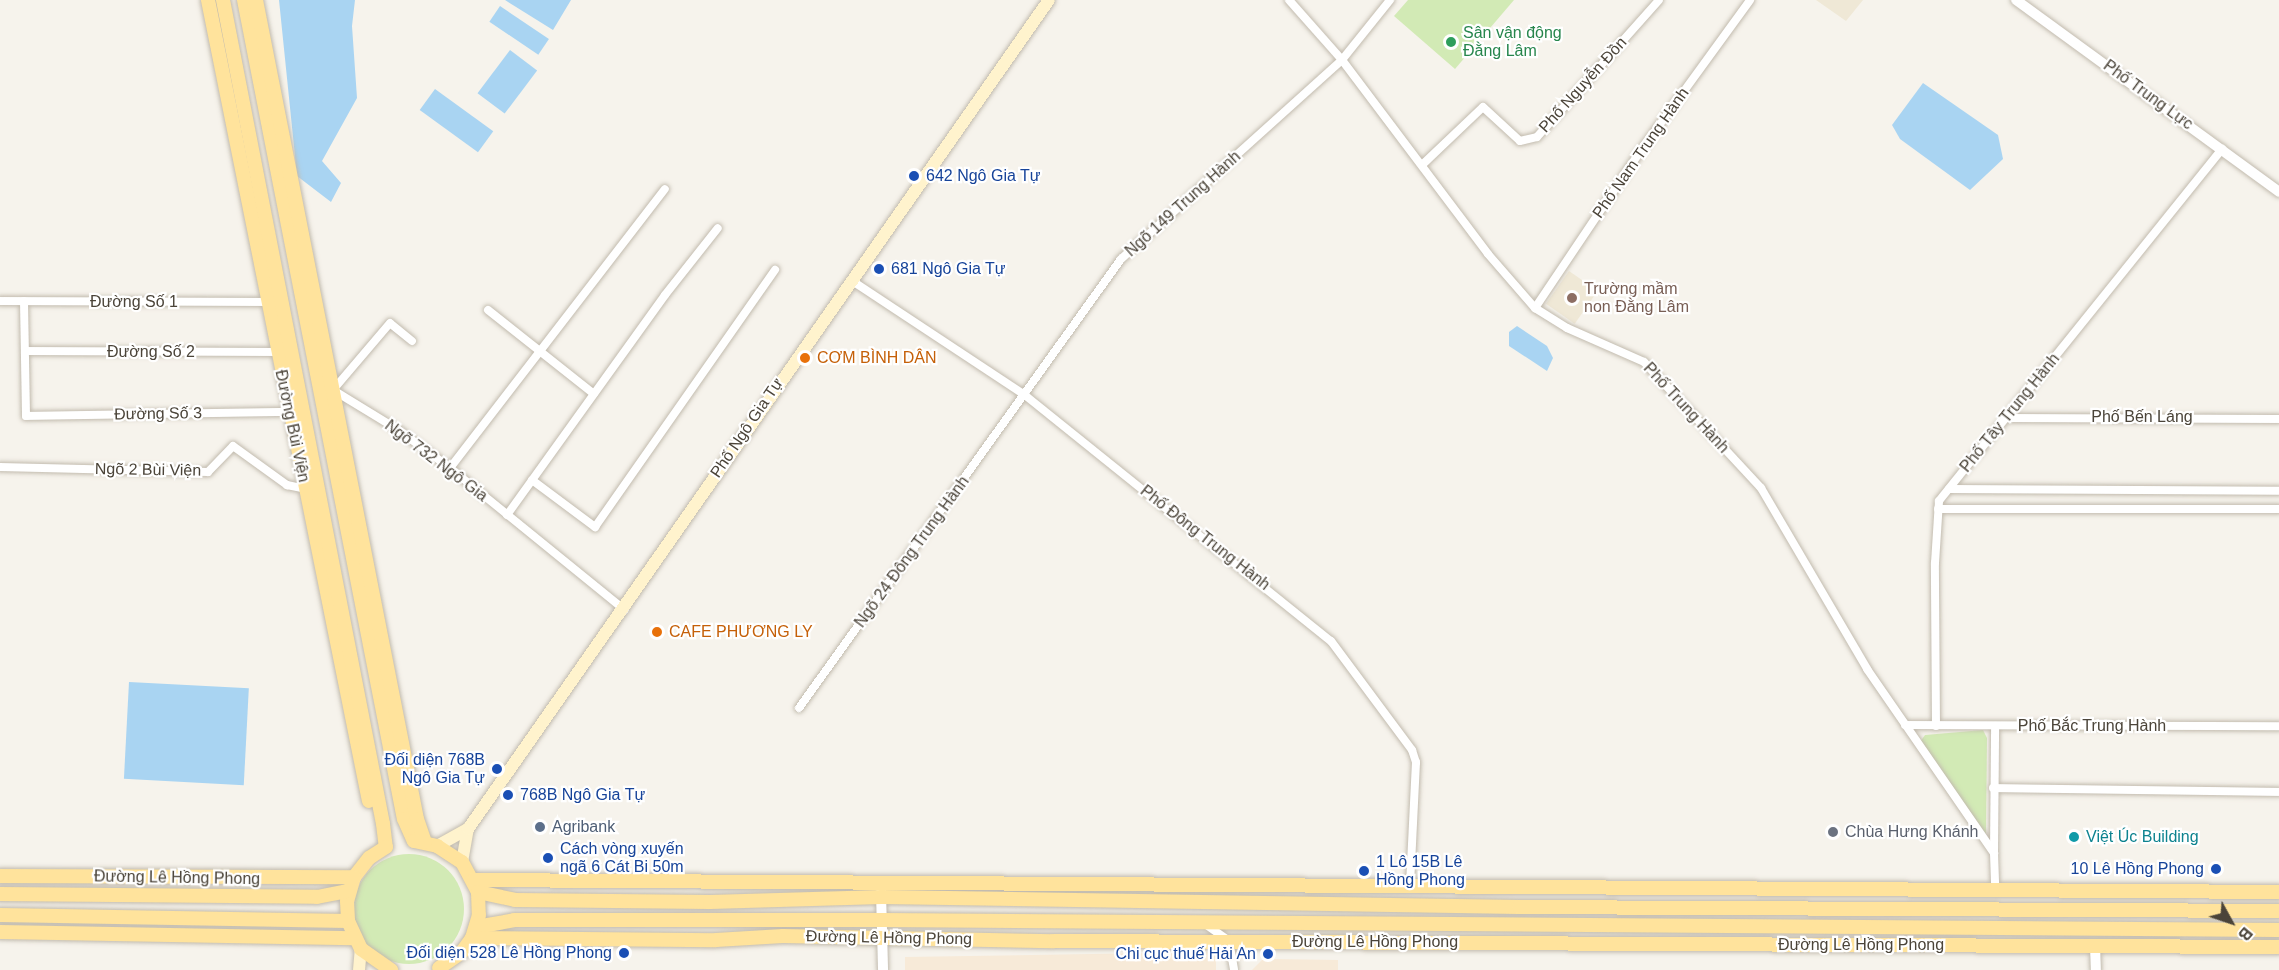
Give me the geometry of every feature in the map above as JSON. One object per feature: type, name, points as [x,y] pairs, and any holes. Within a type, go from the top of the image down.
[{"type":"main road","name":"Đường Bùi Viện","points":[[208,0],[276,352],[383,849]]},
{"type":"main road","name":"Đường Bùi Viện","points":[[223,0],[383,849]]},
{"type":"main road","name":"Đường Bùi Viện","points":[[244,0],[404,819],[425,843]]},
{"type":"main road","points":[[256,0],[417,819],[425,843],[462,862],[476,886],[474,933],[444,968]]},
{"type":"main road","name":"Phố Ngô Gia Tự","points":[[468,829],[625,610],[797,355],[854,282],[1049,0]]},
{"type":"main road","points":[[425,843],[468,829],[462,862]]},
{"type":"main road","points":[[359,970],[358,944],[348,921],[349,891],[354,878],[383,849]]},
{"type":"main road","name":"Đường Lê Hồng Phong","points":[[0,876],[354,878]]},
{"type":"main road","points":[[476,886],[515,900],[713,902],[1077,882],[1410,886],[1530,890],[1995,889],[2279,892]]},
{"type":"main road","points":[[476,886],[881,891],[1528,907],[2279,911]]},
{"type":"main road","points":[[1526,942],[1530,890]]},
{"type":"main road","points":[[1883,890],[1884,909]]},
{"type":"main road","name":"Đường Lê Hồng Phong","points":[[0,894],[317,897],[349,891]]},
{"type":"main road","points":[[0,915],[348,921]]},
{"type":"main road","name":"Đường Lê Hồng Phong","points":[[474,933],[514,920],[2279,930]]},
{"type":"main road","points":[[1882,927],[1882,945]]},
{"type":"main road","points":[[0,932],[358,944],[384,969]]},
{"type":"main road","name":"Đường Lê Hồng Phong","points":[[474,933],[1229,941],[2279,947]]},
{"type":"street","name":"Phố Trung Hành","points":[[1289,0],[1342,60],[1488,254],[1535,308],[1567,328],[1644,362],[1761,488],[1867,669],[1994,854]]},
{"type":"street","name":"Ngõ 149 Trung Hành","points":[[1026,396],[1121,259],[1342,60],[1390,0]]},
{"type":"street","name":"Phố Nguyễn Đồn","points":[[1422,165],[1483,107],[1520,141],[1537,137],[1659,0]]},
{"type":"street","name":"Phố Nam Trung Hành","points":[[1535,308],[1639,153],[1750,0]]},
{"type":"street","name":"Phố Trung Lực","points":[[2016,0],[2279,192]]},
{"type":"street","name":"Phố Tây Trung Hành","points":[[1936,726],[1938,509],[1949,489],[2222,150]]},
{"type":"street","points":[[450,468],[665,189]]},
{"type":"street","points":[[507,515],[718,228]]},
{"type":"street","points":[[532,480],[595,527],[775,270]]},
{"type":"street","name":"Phố Đông Trung Hành","points":[[854,282],[1026,396],[1331,641],[1412,750],[1416,762],[1410,886]]},
{"type":"street","name":"Đường Số 1","points":[[0,301],[268,302]]},
{"type":"street","points":[[24,301],[26,351]]},
{"type":"street","points":[[488,310],[594,394]]},
{"type":"street","points":[[333,390],[390,323],[412,341]]},
{"type":"street","name":"Đường Số 2","points":[[26,351],[276,352]]},
{"type":"street","name":"Đường Số 3","points":[[26,351],[26,416],[290,412]]},
{"type":"street","name":"Ngõ 732 Ngô Gia","points":[[333,390],[397,429],[450,468],[625,610]]},
{"type":"street","name":"Ngõ 24 Đông Trung Hành","points":[[799,708],[1026,396]]},
{"type":"street","name":"Phố Bến Láng","points":[[2006,418],[2279,418]]},
{"type":"street","name":"Ngõ 2 Bùi Viện","points":[[0,466],[208,472],[233,446],[287,485],[306,489]]},
{"type":"street","points":[[1949,489],[2279,491]]},
{"type":"street","points":[[1938,509],[2279,508]]},
{"type":"street","name":"Phố Bắc Trung Hành","points":[[1905,726],[2279,726]]},
{"type":"street","points":[[1995,726],[1993,788],[1995,889]]},
{"type":"street","points":[[1993,788],[2279,792]]},
{"type":"street","points":[[881,891],[883,970]]},
{"type":"street","points":[[1204,924],[1229,941],[1234,970]]},
{"type":"street","points":[[2095,945],[2096,970]]},
{"type":"shaded area","points":[[1816,0],[1863,0],[1846,21]]},
{"type":"shaded area","name":"Trường mầm non Đằng Lâm","points":[[1569,271],[1598,291],[1575,324],[1546,304]]},
{"type":"shaded area","points":[[1216,952],[1216,970],[905,970],[905,957]]},
{"type":"shaded area","points":[[1263,959],[1338,960],[1338,970],[1252,970]]},
{"type":"green space","name":"Sân vận động Đằng Lâm","points":[[1408,0],[1514,0],[1455,69],[1394,16]]},
{"type":"green space","points":[[1983,730],[1987,738],[1986,834],[1920,742],[1925,735]]},
{"type":"green space","points":[[409,854],[430,859],[448,870],[459,888],[464,909],[459,930],[448,948],[430,959],[409,964],[388,959],[370,948],[359,930],[354,909],[359,888],[370,870],[388,859]]},
{"type":"water","points":[[279,0],[355,0],[352,26],[357,98],[322,161],[341,183],[331,202],[297,176]]},
{"type":"water","points":[[505,0],[571,0],[553,30]]},
{"type":"water","points":[[500,6],[549,39],[538,55],[489,22]]},
{"type":"water","points":[[510,50],[537,70],[505,114],[478,93]]},
{"type":"water","points":[[1923,83],[1998,135],[2003,159],[1970,190],[1900,139],[1892,125]]},
{"type":"water","points":[[435,89],[493,131],[478,152],[420,110]]},
{"type":"water","points":[[1517,326],[1547,346],[1553,358],[1547,371],[1509,346],[1509,332]]},
{"type":"water","points":[[129,682],[249,688],[244,785],[124,779]]},
{"type":"place","name":"Sân vận động Đằng Lâm","points":[[1451,42]]},
{"type":"place","name":"642 Ngô Gia Tự","points":[[914,176]]},
{"type":"place","name":"681 Ngô Gia Tự","points":[[879,269]]},
{"type":"place","name":"Trường mầm non Đằng Lâm","points":[[1572,298]]},
{"type":"place","name":"CƠM BÌNH DÂN","points":[[805,358]]},
{"type":"place","name":"CAFE PHƯƠNG LY","points":[[657,632]]},
{"type":"place","name":"Đối diện 768B Ngô Gia Tự","points":[[497,769]]},
{"type":"place","name":"768B Ngô Gia Tự","points":[[508,795]]},
{"type":"place","name":"Agribank","points":[[540,827]]},
{"type":"place","name":"Chùa Hưng Khánh","points":[[1833,832]]},
{"type":"place","name":"Việt Úc Building","points":[[2074,837]]},
{"type":"place","name":"Cách vòng xuyến ngã 6 Cát Bi 50m","points":[[548,858]]},
{"type":"place","name":"10 Lê Hồng Phong","points":[[2216,869]]},
{"type":"place","name":"1 Lô 15B Lê Hồng Phong","points":[[1364,871]]},
{"type":"place","name":"Đối diện 528 Lê Hồng Phong","points":[[624,953]]},
{"type":"place","name":"Chi cục thuế Hải An","points":[[1268,954]]}]
